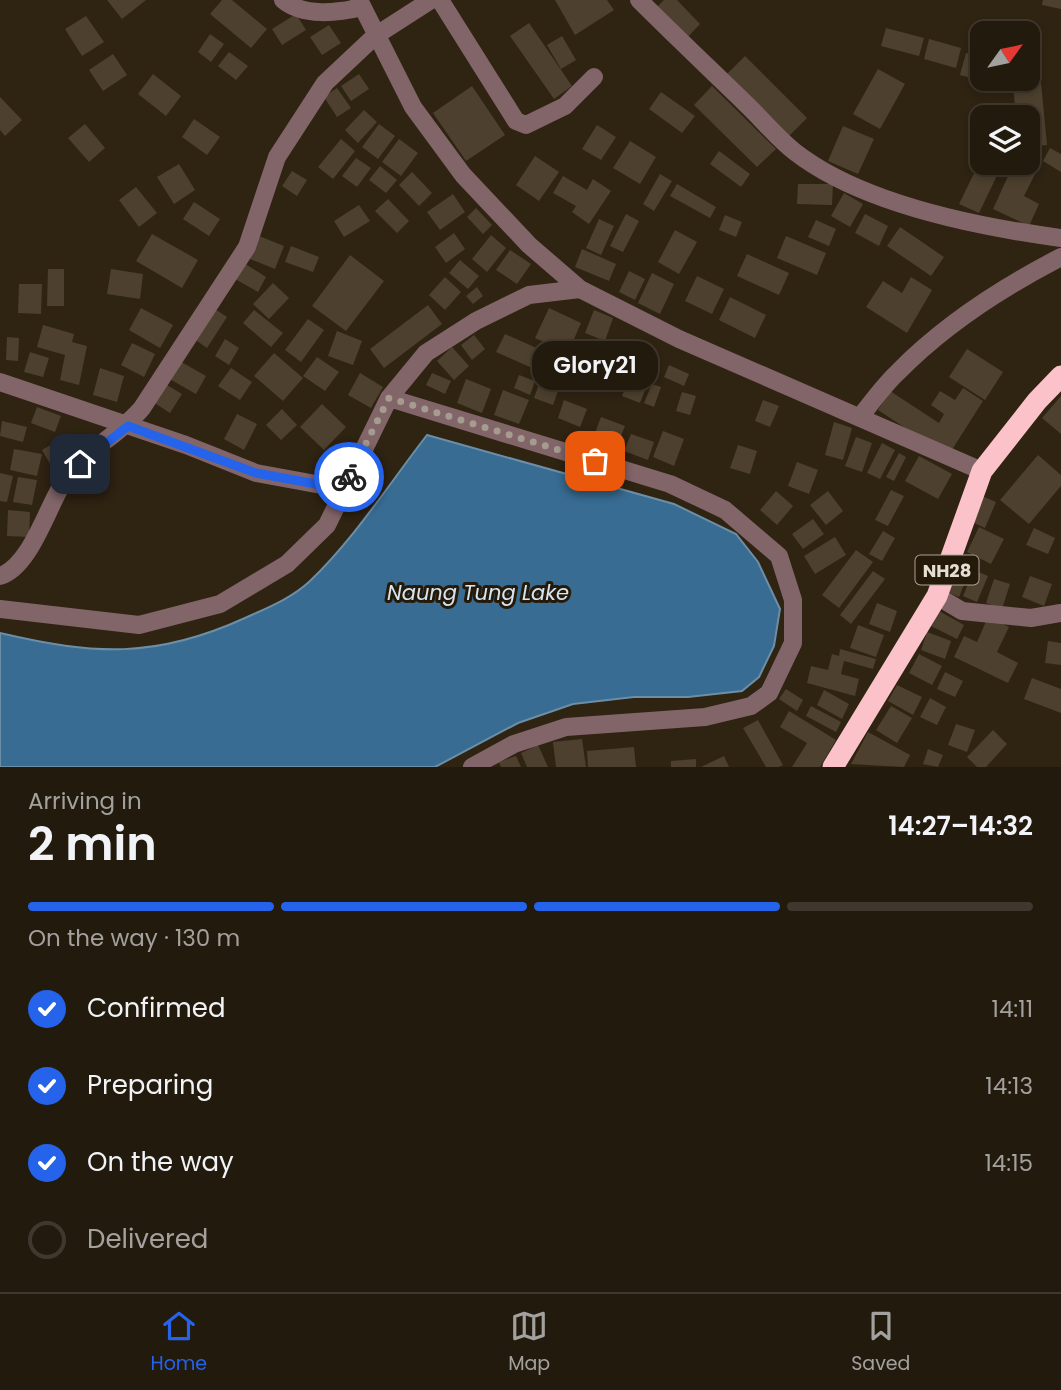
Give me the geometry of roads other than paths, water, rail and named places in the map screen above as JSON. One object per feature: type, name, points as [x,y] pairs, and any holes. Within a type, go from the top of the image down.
[{"type":"highway","name":"NH28","points":[[832,767],[937,596],[982,471],[1037,401],[1061,376]]},
{"type":"street","points":[[283,0],[291,7],[342,12],[360,3],[374,36],[413,107],[463,175],[530,245],[580,289],[680,338],[982,471]]},
{"type":"street","points":[[0,576],[14,569],[38,533],[65,478],[128,426],[247,247],[277,157],[325,83],[374,36],[431,0]]},
{"type":"street","points":[[440,0],[516,121],[526,125],[565,106],[594,77]]},
{"type":"street","points":[[639,0],[796,152],[836,176],[871,194],[916,209],[999,229],[1061,238]]},
{"type":"street","points":[[860,417],[898,371],[960,321],[1013,282],[1061,257]]},
{"type":"street","points":[[0,608],[139,625],[220,604],[287,564],[327,525],[389,398],[426,353],[476,321],[529,295],[580,289]]},
{"type":"street","points":[[0,382],[256,473],[343,489]]},
{"type":"street","points":[[389,398],[670,484],[725,510],[779,556],[793,600],[793,643],[769,693],[751,706],[705,718],[566,727],[514,744],[472,767]]},
{"type":"street","points":[[937,596],[962,611],[1031,618],[1061,613]]},
{"type":"water","name":"Naung Tung Lake","points":[[427,435],[674,504],[736,534],[758,562],[780,609],[774,646],[759,677],[742,691],[688,697],[634,697],[573,704],[518,723],[435,767],[0,767],[0,633],[95,649],[153,647],[212,631],[262,610],[295,593],[326,565]]},
{"type":"place","name":"Glory21","points":[[595,461]]}]
